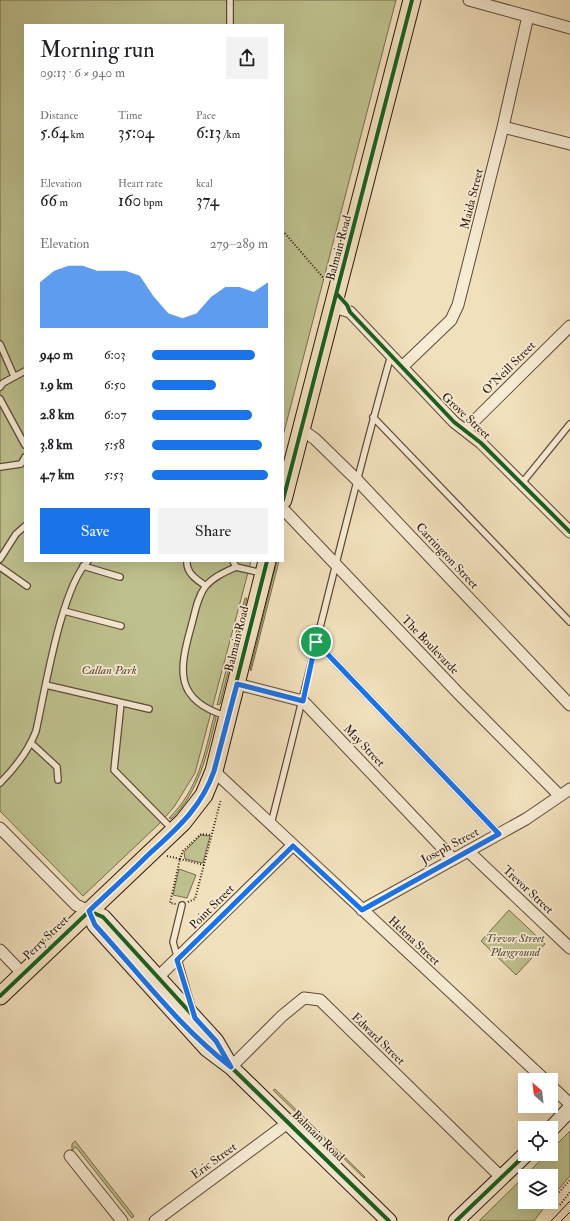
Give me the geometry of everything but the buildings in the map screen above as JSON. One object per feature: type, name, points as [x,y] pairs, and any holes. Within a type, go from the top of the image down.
[{"type":"main road","name":"Balmain Road","points":[[284,496],[412,0]]},
{"type":"main road","name":"Balmain Road","points":[[231,1067],[216,1041],[195,1018],[154,982],[95,925],[89,911],[182,833],[207,789],[214,771],[266,567]]},
{"type":"main road","name":"Perry Street","points":[[0,996],[89,911]]},
{"type":"main road","name":"Balmain Road","points":[[154,982],[208,1049],[231,1067],[289,1122],[389,1221]]},
{"type":"main road","points":[[558,1122],[570,1109]]},
{"type":"main road","points":[[456,1221],[519,1161]]},
{"type":"street","points":[[469,0],[570,28]]},
{"type":"street","name":"Maida Street","points":[[402,367],[451,320],[455,313],[503,127],[528,16]]},
{"type":"street","points":[[503,127],[570,144]]},
{"type":"street","name":"Grove Street","points":[[335,300],[350,312],[454,422],[466,429],[570,532]]},
{"type":"street","name":"O'Neill Street","points":[[466,429],[570,326]]},
{"type":"street","name":"Carrington Street","points":[[301,429],[315,439],[358,482],[570,705]]},
{"type":"street","name":"The Boulevarde","points":[[284,510],[337,567],[560,796]]},
{"type":"street","points":[[237,684],[303,701]]},
{"type":"street","name":"May Street","points":[[303,701],[453,859]]},
{"type":"street","name":"Helena Street","points":[[214,771],[537,1073]]},
{"type":"street","name":"Joseph Street","points":[[362,910],[499,834],[570,789]]},
{"type":"street","points":[[0,828],[76,905],[89,911]]},
{"type":"street","name":"Point Street","points":[[154,982],[293,846]]},
{"type":"street","name":"Trevor Street","points":[[468,851],[568,942]]},
{"type":"street","points":[[0,950],[23,974]]},
{"type":"street","name":"Edward Street","points":[[231,1067],[282,1016],[304,998],[320,1000],[502,1178]]},
{"type":"street","points":[[558,1093],[570,1104]]},
{"type":"street","name":"Eric Street","points":[[155,1221],[289,1122]]},
{"type":"street","points":[[70,1156],[122,1221]]},
{"type":"lane","points":[[230,0],[230,24]]},
{"type":"lane","points":[[0,344],[14,376]]},
{"type":"lane","points":[[271,824],[303,701],[316,642],[337,567],[373,417],[391,355]]},
{"type":"lane","points":[[0,387],[14,376],[24,371]]},
{"type":"lane","points":[[0,399],[24,443]]},
{"type":"lane","points":[[373,417],[570,622]]},
{"type":"lane","points":[[522,483],[570,425]]},
{"type":"lane","points":[[0,467],[21,464],[24,459]]},
{"type":"lane","points":[[0,559],[16,534],[24,527]]},
{"type":"lane","points":[[0,783],[23,757],[36,731],[64,611],[76,577],[87,562]]},
{"type":"lane","points":[[187,562],[187,566],[191,574],[206,586]]},
{"type":"lane","points":[[228,717],[211,712],[198,702],[188,690],[182,676],[184,653],[199,598],[206,586],[215,577],[234,564],[266,567]]},
{"type":"lane","points":[[84,566],[120,577]]},
{"type":"lane","points":[[0,567],[27,586]]},
{"type":"lane","points":[[64,611],[121,626]]},
{"type":"lane","points":[[316,642],[499,834]]},
{"type":"lane","points":[[46,685],[149,709]]},
{"type":"lane","points":[[122,703],[114,770],[182,833]]},
{"type":"lane","points":[[31,743],[57,767],[58,780]]},
{"type":"lane","points":[[182,905],[173,942],[195,1018]]},
{"type":"path","points":[[284,232],[335,300]]},
{"type":"path","points":[[211,835],[201,834],[182,851],[170,903],[182,905],[195,899],[221,799]]},
{"type":"path","points":[[182,833],[194,840]]},
{"type":"path","points":[[167,856],[204,865]]},
{"type":"path","points":[[558,1193],[570,1180]]},
{"type":"path","points":[[560,1205],[570,1192]]},
{"type":"green space","name":"Callan Park","points":[[0,0],[396,0],[284,432],[284,24],[24,24],[24,562],[251,562],[195,773],[174,807],[160,823],[83,896],[0,811]]},
{"type":"green space","points":[[277,562],[279,562],[251,671],[250,670]]},
{"type":"green space","points":[[245,598],[247,598],[220,704],[217,705]]},
{"type":"green space","points":[[214,716],[216,718],[201,772],[189,797],[171,819],[169,818],[179,807],[194,783],[207,744]]},
{"type":"green space","points":[[201,835],[210,836],[203,863],[185,859],[184,852]]},
{"type":"green space","points":[[179,869],[196,875],[187,898],[173,895]]},
{"type":"green space","name":"Trevor Street Playground","points":[[509,910],[545,944],[516,975],[481,941]]},
{"type":"green space","points":[[275,1089],[365,1177],[364,1178],[273,1090]]},
{"type":"green space","points":[[570,1131],[570,1176],[558,1190],[558,1169],[532,1169],[540,1161],[558,1161],[558,1143]]},
{"type":"green space","points":[[75,1141],[134,1216],[132,1218],[76,1147],[72,1150],[72,1144]]},
{"type":"green space","points":[[518,1183],[518,1209],[543,1209],[534,1221],[479,1221]]},
{"type":"tram line","points":[[551,1221],[570,1201]]},
{"type":"tram line","points":[[561,1221],[570,1212]]},
{"type":"cycle path","points":[[284,496],[412,0]]},
{"type":"cycle path","points":[[337,294],[347,305],[350,312],[454,422],[481,443],[570,532]]},
{"type":"cycle path","points":[[0,996],[183,822],[204,795],[214,771],[267,562]]},
{"type":"cycle path","points":[[89,911],[95,925],[207,1049],[231,1067],[389,1221]]},
{"type":"cycle path","points":[[89,911],[103,917],[216,1041],[229,1063]]},
{"type":"cycle path","points":[[456,1221],[519,1161]]},
{"type":"route","points":[[316,642],[499,834],[362,910],[293,846],[177,960],[195,1018],[216,1041],[231,1067],[208,1049],[179,1018],[95,925],[89,911],[183,822],[204,795],[214,771],[237,684],[303,701],[316,642]]}]
